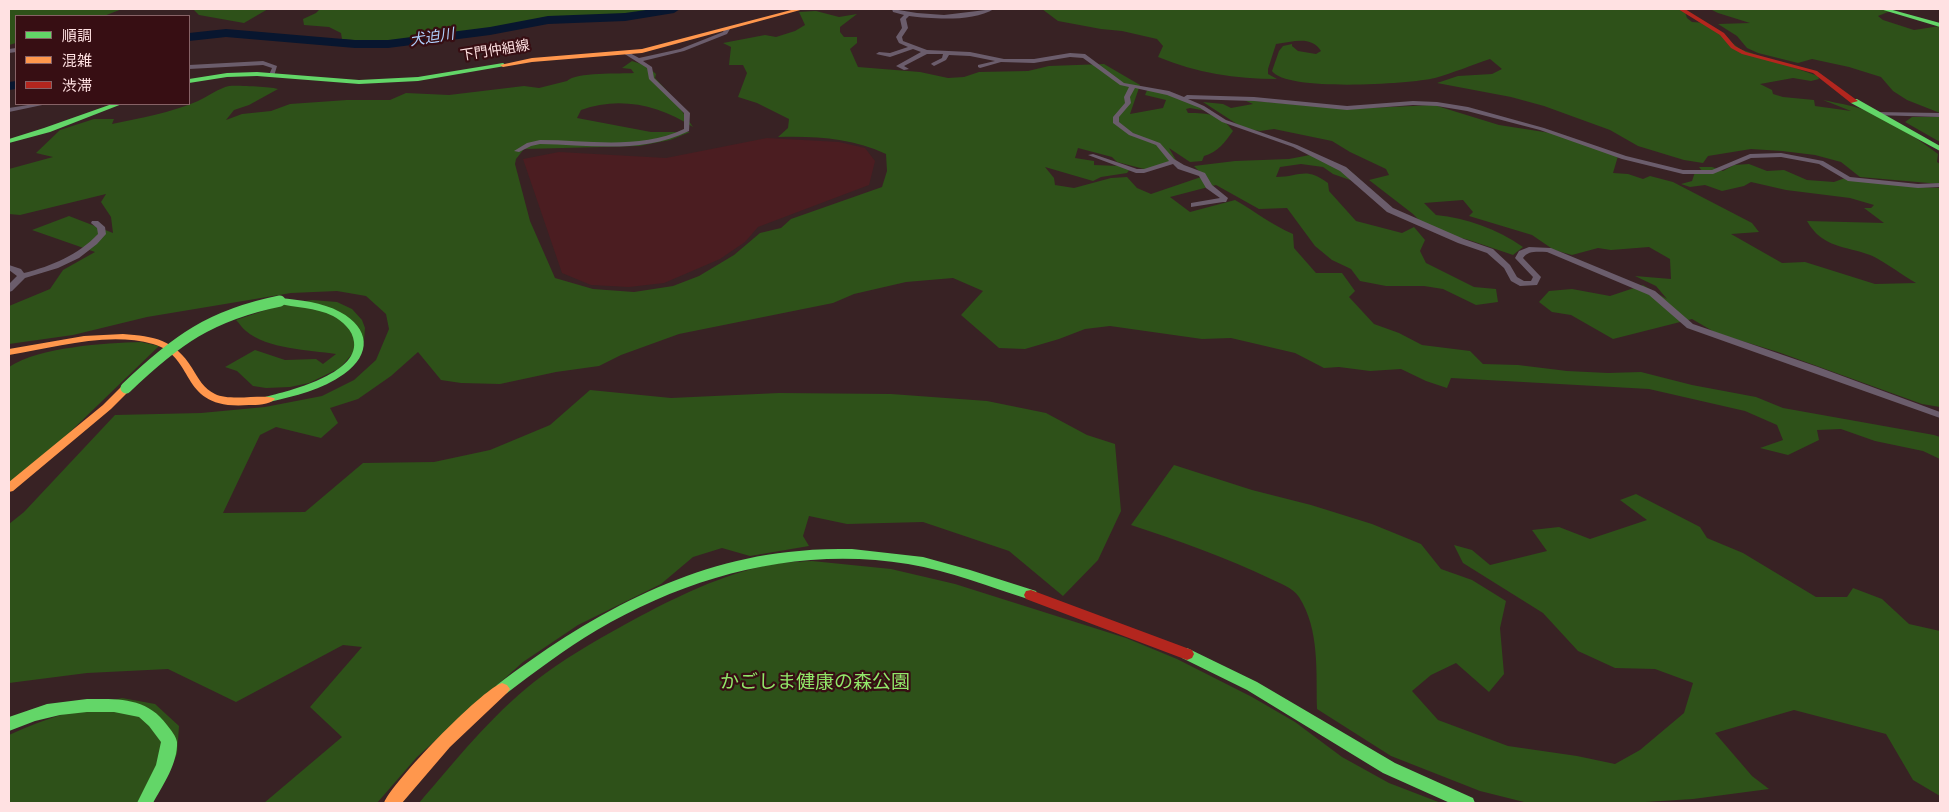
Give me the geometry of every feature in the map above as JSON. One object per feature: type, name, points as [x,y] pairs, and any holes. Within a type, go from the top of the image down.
[{"type":"street","name":"下門仲組線","points":[[190,81],[227,75],[272,75],[359,82],[397,81],[532,60],[626,54],[660,48],[801,9]]},
{"type":"street","points":[[894,9],[907,15],[926,16],[978,13],[991,9]]},
{"type":"street","points":[[904,9],[916,9]]},
{"type":"street","points":[[1681,9],[1722,34],[1737,50],[1750,56],[1815,72],[1824,77],[1848,98],[1940,149]]},
{"type":"street","points":[[1884,9],[1940,25]]},
{"type":"street","points":[[907,15],[903,19],[905,28],[899,37],[901,42],[926,52],[970,54],[1006,62]]},
{"type":"street","points":[[640,60],[682,50],[725,33],[727,29]]},
{"type":"street","points":[[879,54],[890,55],[913,47]]},
{"type":"street","points":[[906,69],[899,66],[926,52]]},
{"type":"street","points":[[517,151],[529,144],[540,142],[656,143],[688,130],[687,113],[651,78],[650,67],[626,54]]},
{"type":"street","points":[[934,64],[944,59],[946,54]]},
{"type":"street","points":[[980,66],[991,62],[1049,59],[1070,55],[1085,56],[1114,79],[1133,86],[1163,91],[1176,96],[1202,107],[1224,121],[1296,146],[1343,169],[1390,210],[1460,241],[1490,251],[1507,267],[1514,280],[1523,284],[1534,283],[1537,277],[1519,258],[1522,253],[1532,249],[1548,250],[1652,293],[1690,326],[1940,415]]},
{"type":"street","points":[[1024,65],[1050,61],[1049,59]]},
{"type":"street","points":[[190,67],[231,63],[270,64],[275,67],[272,75]]},
{"type":"street","points":[[190,73],[231,63]]},
{"type":"street","points":[[1133,86],[1127,97],[1128,103],[1116,117],[1116,123],[1131,134],[1158,144],[1181,167],[1202,175],[1209,186],[1224,198],[1223,200],[1194,205]]},
{"type":"street","points":[[1176,96],[1206,99],[1254,99],[1338,108],[1413,103],[1438,104],[1468,109],[1542,129],[1624,158],[1682,172],[1713,172],[1750,156],[1780,155],[1821,162],[1848,179],[1918,186],[1940,185]]},
{"type":"street","points":[[9,110],[38,105]]},
{"type":"street","points":[[11,142],[115,105]]},
{"type":"street","points":[[1876,114],[1940,115]]},
{"type":"street","points":[[1091,155],[1136,171],[1144,171],[1174,162]]},
{"type":"street","points":[[9,289],[22,276],[51,269],[95,243],[102,234],[101,227],[95,222]]},
{"type":"street","points":[[9,267],[18,271],[22,276]]},
{"type":"street","points":[[9,352],[100,339],[150,339],[165,343],[175,349],[181,355],[205,394],[226,401],[259,402],[300,390],[328,378],[347,366],[358,353],[358,336],[340,316],[310,305],[280,301],[234,311],[206,322],[187,332],[161,353],[80,430],[9,488]]},
{"type":"street","points":[[392,803],[404,787],[451,736],[500,691],[540,660],[612,614],[650,596],[729,568],[787,556],[844,554],[907,559],[949,568],[1058,604],[1179,650],[1231,674],[1274,698],[1387,767],[1466,803]]},
{"type":"street","points":[[9,724],[23,717],[63,705],[103,705],[140,710],[154,720],[169,741],[164,766],[145,803]]},
{"type":"shaded area","points":[[767,138],[839,142],[865,148],[875,161],[869,185],[758,227],[745,242],[720,259],[664,283],[629,287],[591,285],[562,273],[523,159],[559,152],[666,158]]},
{"type":"green space","points":[[9,9],[122,9],[107,15],[15,15],[15,43],[9,45]]},
{"type":"green space","points":[[193,9],[268,9],[244,23],[199,15]]},
{"type":"green space","points":[[320,9],[679,9],[658,14],[577,17],[545,21],[502,30],[464,33],[432,40],[399,44],[342,39],[341,33],[329,27],[304,25],[303,19]]},
{"type":"green space","points":[[1042,9],[1684,9],[1687,18],[1692,22],[1707,23],[1740,49],[1818,76],[1819,79],[1811,81],[1793,78],[1760,84],[1772,90],[1773,94],[1783,97],[1814,100],[1815,106],[1851,111],[1823,100],[1859,108],[1893,124],[1921,142],[1938,154],[1937,162],[1940,164],[1940,184],[1860,177],[1841,162],[1815,155],[1782,151],[1751,149],[1708,156],[1703,163],[1684,160],[1638,146],[1610,130],[1544,106],[1511,97],[1437,83],[1458,76],[1492,74],[1502,69],[1490,59],[1442,76],[1421,80],[1349,85],[1300,82],[1282,78],[1272,71],[1279,51],[1283,46],[1292,44],[1298,51],[1316,54],[1321,51],[1317,46],[1307,41],[1295,41],[1276,44],[1268,74],[1277,79],[1246,78],[1216,74],[1173,63],[1158,57],[1163,46],[1157,39],[1122,31],[1058,21]]},
{"type":"green space","points":[[1710,9],[1887,9],[1893,10],[1878,16],[1883,20],[1914,30],[1940,26],[1940,113],[1907,100],[1893,91],[1881,77],[1849,67],[1812,59],[1798,63],[1758,53],[1747,48],[1737,36],[1718,24],[1750,23]]},
{"type":"green space","points":[[816,11],[839,17],[857,14],[840,27],[840,32],[844,37],[857,37],[857,43],[850,49],[858,67],[920,72],[948,78],[964,77],[979,72],[1028,71],[1049,66],[1104,64],[1140,85],[1130,114],[1163,108],[1166,100],[1145,95],[1148,88],[1182,98],[1213,112],[1186,109],[1188,113],[1202,113],[1219,118],[1233,131],[1221,146],[1204,156],[1202,161],[1190,162],[1169,148],[1177,162],[1148,170],[1117,162],[1112,157],[1078,148],[1075,158],[1094,161],[1094,165],[1120,166],[1130,169],[1127,173],[1101,177],[1093,181],[1045,167],[1054,178],[1055,185],[1074,188],[1111,178],[1127,177],[1137,188],[1151,194],[1204,176],[1194,166],[1235,161],[1289,159],[1315,154],[1330,163],[1347,168],[1367,186],[1333,174],[1323,167],[1301,164],[1280,167],[1276,177],[1302,174],[1314,175],[1328,183],[1329,191],[1356,221],[1402,233],[1414,227],[1425,240],[1420,251],[1426,263],[1474,287],[1496,289],[1498,302],[1476,305],[1443,289],[1424,286],[1386,286],[1360,281],[1351,269],[1332,260],[1315,246],[1287,208],[1259,209],[1216,185],[1170,197],[1190,212],[1235,200],[1293,234],[1294,248],[1316,273],[1342,273],[1355,291],[1349,297],[1374,324],[1399,333],[1422,345],[1470,351],[1483,364],[1518,365],[1567,371],[1641,372],[1692,385],[1756,397],[1783,408],[1934,435],[1940,437],[1940,459],[1923,451],[1875,441],[1841,429],[1817,430],[1819,440],[1788,455],[1760,448],[1783,440],[1777,425],[1745,411],[1649,389],[1451,378],[1447,388],[1426,381],[1401,369],[1370,371],[1339,367],[1324,368],[1295,353],[1231,338],[1202,339],[1110,326],[1085,329],[1025,349],[999,348],[961,315],[983,291],[953,278],[906,282],[854,294],[833,303],[679,334],[621,355],[599,366],[556,372],[500,384],[461,383],[441,380],[418,352],[391,376],[358,399],[330,408],[338,423],[321,438],[276,427],[260,435],[223,513],[305,512],[363,463],[434,462],[490,450],[550,425],[590,390],[671,398],[779,393],[891,394],[987,401],[1046,413],[1087,435],[1115,444],[1121,511],[1098,560],[1063,596],[1009,551],[923,522],[847,524],[809,516],[803,536],[809,546],[750,556],[722,548],[693,557],[661,584],[578,625],[523,662],[417,757],[377,803],[264,803],[342,737],[310,707],[362,647],[343,645],[236,702],[168,669],[87,673],[9,683],[9,524],[24,512],[115,415],[201,413],[265,407],[322,396],[354,380],[376,360],[389,329],[386,314],[366,296],[337,291],[291,293],[147,317],[73,335],[9,344],[9,306],[50,289],[63,270],[95,252],[32,230],[69,216],[113,233],[111,217],[101,202],[106,194],[20,215],[9,214],[9,169],[53,157],[36,153],[60,130],[94,119],[114,119],[112,124],[166,112],[190,105],[229,86],[254,86],[278,89],[249,105],[234,110],[226,120],[242,114],[271,111],[290,104],[347,100],[390,100],[406,93],[449,95],[524,86],[539,88],[579,76],[634,73],[631,69],[622,68],[632,61],[647,66],[656,74],[655,78],[670,94],[693,127],[680,119],[653,108],[624,103],[595,106],[581,110],[577,118],[651,132],[690,132],[670,140],[639,146],[524,149],[516,159],[515,164],[530,221],[555,278],[593,289],[634,292],[673,286],[699,276],[734,255],[760,233],[781,228],[791,219],[882,187],[887,171],[886,154],[847,141],[806,137],[778,137],[788,128],[789,119],[757,103],[738,97],[747,73],[743,65],[729,65],[731,47],[723,43],[765,35],[776,37],[795,31],[805,25],[799,12]]},
{"type":"green space","points":[[1244,100],[1348,109],[1434,105],[1499,125],[1557,134],[1618,156],[1613,173],[1628,174],[1643,179],[1650,176],[1673,182],[1752,223],[1759,232],[1731,234],[1782,263],[1805,262],[1875,284],[1916,283],[1870,255],[1827,241],[1813,230],[1807,221],[1884,223],[1864,208],[1871,208],[1874,205],[1850,198],[1786,190],[1751,182],[1744,186],[1722,191],[1705,185],[1690,187],[1681,184],[1692,181],[1695,172],[1702,171],[1699,167],[1712,167],[1723,171],[1734,165],[1749,164],[1767,171],[1784,170],[1807,180],[1834,182],[1845,178],[1914,187],[1940,188],[1940,407],[1922,404],[1778,352],[1716,333],[1692,319],[1613,339],[1571,315],[1552,312],[1539,302],[1549,291],[1572,289],[1610,296],[1643,285],[1667,299],[1656,286],[1635,276],[1671,279],[1670,259],[1649,247],[1611,250],[1598,248],[1572,255],[1554,250],[1532,235],[1469,216],[1473,212],[1463,200],[1424,203],[1436,215],[1481,225],[1523,247],[1513,255],[1469,240],[1429,230],[1413,214],[1369,180],[1389,175],[1386,169],[1332,141],[1274,129],[1260,131],[1243,128],[1203,102],[1223,104],[1231,108],[1253,104]]},
{"type":"green space","points":[[1912,117],[1940,117],[1940,142],[1905,122]]},
{"type":"green space","points":[[312,300],[337,302],[352,309],[362,320],[365,328],[364,340],[340,368],[309,383],[290,387],[266,388],[253,386],[237,371],[225,367],[255,350],[285,360],[316,359],[323,364],[336,354],[289,348],[265,342],[246,331],[236,320],[281,305]]},
{"type":"green space","points":[[141,342],[159,346],[9,491],[9,367],[37,355],[73,347]]},
{"type":"green space","points":[[1174,465],[1252,490],[1311,505],[1372,524],[1421,544],[1441,569],[1472,580],[1506,601],[1500,628],[1504,674],[1489,692],[1456,663],[1431,675],[1412,691],[1438,720],[1508,746],[1577,756],[1615,764],[1640,750],[1684,713],[1693,683],[1655,669],[1615,668],[1578,651],[1543,613],[1463,563],[1454,545],[1472,550],[1490,565],[1547,551],[1532,530],[1559,527],[1590,539],[1647,520],[1620,500],[1636,494],[1700,527],[1707,538],[1743,553],[1816,597],[1847,597],[1853,588],[1882,599],[1909,624],[1940,631],[1940,796],[1913,780],[1886,734],[1794,710],[1715,733],[1752,776],[1769,789],[1693,799],[1630,803],[1528,803],[1480,791],[1391,756],[1317,709],[1314,637],[1306,610],[1299,597],[1293,591],[1282,584],[1219,556],[1131,525]]},
{"type":"green space","name":"かごしま健康の森公園","points":[[812,561],[891,569],[955,584],[1126,638],[1177,659],[1252,697],[1295,722],[1342,757],[1389,783],[1441,803],[419,803],[474,740],[518,695],[556,666],[612,631],[657,607],[726,577],[769,565]]},
{"type":"green space","points":[[122,698],[155,704],[179,726],[177,754],[150,803],[9,803],[9,735],[36,723]]},
{"type":"waterway","name":"犬迫川","points":[[190,37],[226,33],[355,44],[388,44],[490,31],[548,20],[625,17],[674,9]]},
{"type":"waterway","name":"犬迫川","points":[[9,86],[15,85]]},
{"type":"traffic: fast","points":[[1883,9],[1940,25]]},
{"type":"traffic: fast","points":[[190,81],[227,75],[257,74],[359,82],[418,79],[503,65]]},
{"type":"traffic: fast","points":[[1854,101],[1940,149]]},
{"type":"traffic: fast","points":[[9,141],[47,130],[115,105]]},
{"type":"traffic: fast","points":[[269,399],[305,389],[341,372],[357,355],[359,348],[358,336],[353,327],[335,313],[313,306],[280,301]]},
{"type":"traffic: fast","points":[[126,388],[161,355],[195,331],[233,313],[280,301]]},
{"type":"traffic: fast","points":[[502,689],[546,656],[592,626],[641,600],[692,580],[744,565],[798,556],[852,554],[907,559],[954,570],[1031,595]]},
{"type":"traffic: fast","points":[[1187,654],[1252,686],[1389,768],[1467,803]]},
{"type":"traffic: fast","points":[[9,724],[35,714],[73,706],[100,705],[141,710],[155,721],[169,741],[164,766],[145,803]]},
{"type":"traffic: slow","points":[[503,65],[532,60],[642,51],[801,9]]},
{"type":"traffic: slow","points":[[9,352],[84,339],[141,338],[157,342],[173,351],[184,363],[197,384],[209,396],[234,402],[252,402],[269,399]]},
{"type":"traffic: slow","points":[[9,488],[107,407],[126,388]]},
{"type":"traffic: slow","points":[[392,803],[444,743],[502,689]]},
{"type":"traffic: jam","points":[[1681,9],[1722,34],[1733,47],[1744,53],[1815,72],[1854,101]]},
{"type":"traffic: jam","points":[[1031,595],[1187,654]]}]
